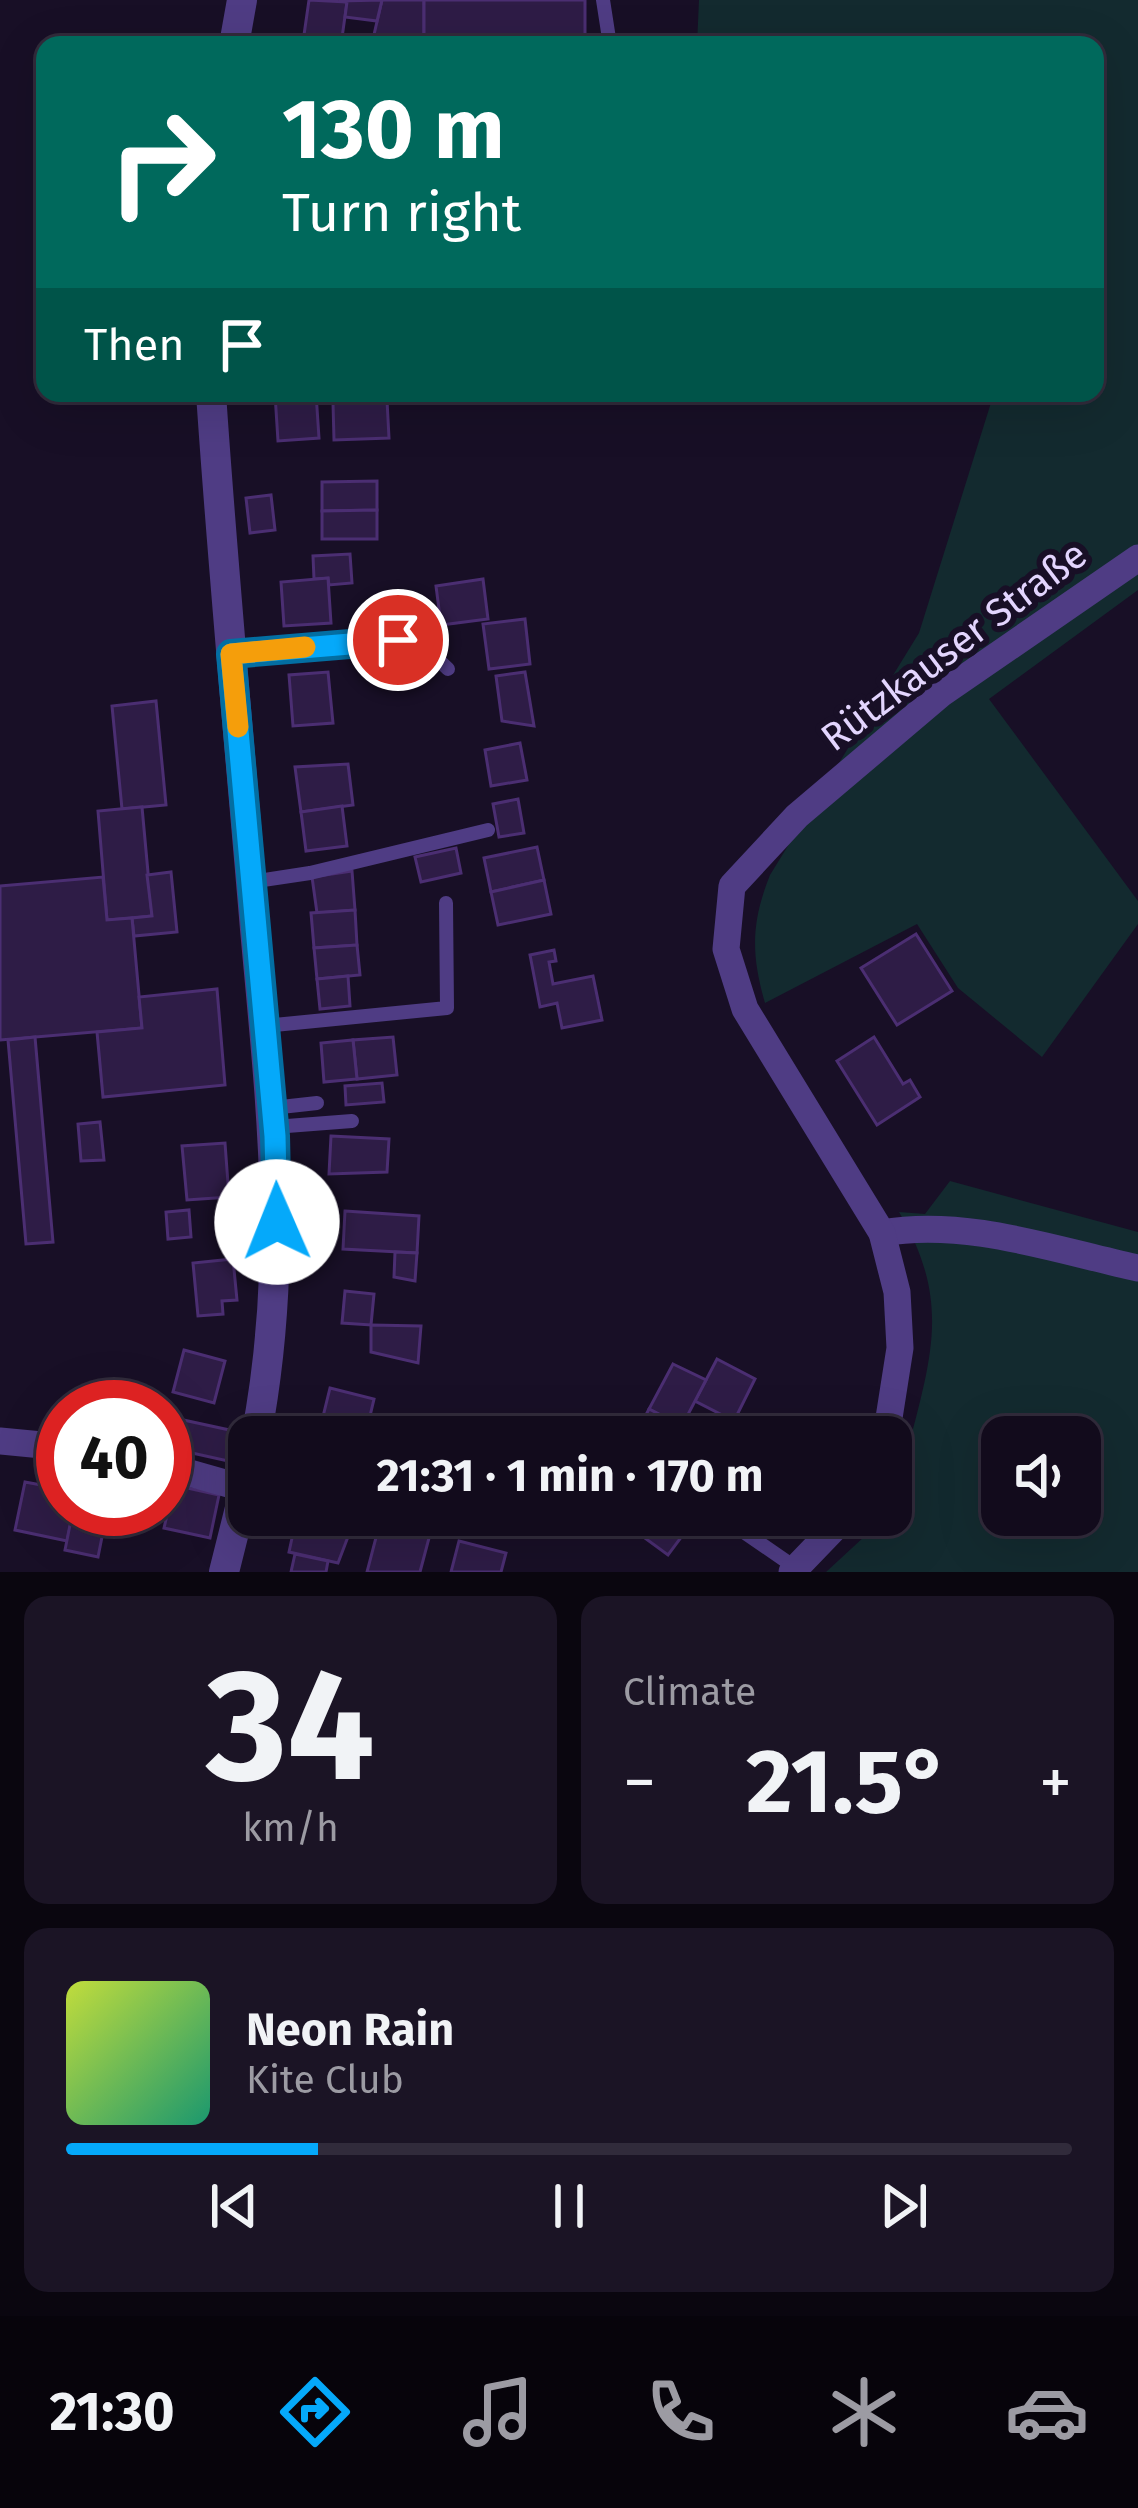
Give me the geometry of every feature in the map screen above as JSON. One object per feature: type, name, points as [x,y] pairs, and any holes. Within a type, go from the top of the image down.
[{"type":"street","points":[[236,36],[242,0]]},
{"type":"street","points":[[212,402],[273,1117],[278,1264],[260,1416]]},
{"type":"street","name":"Rützkauser Straße","points":[[893,1416],[900,1348],[897,1292],[882,1233],[745,1009],[726,949],[732,886],[796,817],[941,694],[1138,558]]},
{"type":"street","points":[[882,1233],[914,1228],[979,1233],[1138,1268]]},
{"type":"street","points":[[0,1441],[36,1444]]},
{"type":"street","points":[[192,1471],[228,1477]]},
{"type":"street","points":[[224,1572],[233,1536]]},
{"type":"street","points":[[794,1570],[827,1536]]},
{"type":"lane","points":[[604,0],[609,36]]},
{"type":"lane","points":[[231,654],[398,640],[421,644],[448,669]]},
{"type":"lane","points":[[251,882],[310,874],[488,830]]},
{"type":"lane","points":[[264,1026],[447,1007],[446,903]]},
{"type":"lane","points":[[273,1117],[317,1103]]},
{"type":"lane","points":[[273,1117],[352,1121]]},
{"type":"lane","points":[[748,1536],[794,1570]]},
{"type":"green space","points":[[699,0],[1138,0],[1138,590],[989,699],[1138,901],[1138,924],[1042,1057],[958,988],[917,924],[765,1003],[755,939],[770,875],[919,633],[991,402],[1104,402],[1104,36],[697,36]]},
{"type":"green space","points":[[950,1181],[1138,1232],[1138,1572],[826,1572],[865,1536],[912,1536],[912,1433],[929,1358],[931,1302],[916,1244],[899,1212],[925,1214]]},
{"type":"building","points":[[309,0],[347,2],[342,36],[304,36]]},
{"type":"building","points":[[382,0],[424,0],[424,36],[374,36]]},
{"type":"building","points":[[382,0],[377,21],[345,17],[347,2],[339,1]]},
{"type":"building","points":[[424,0],[585,0],[585,36],[424,36]]},
{"type":"building","points":[[276,402],[317,402],[319,438],[278,441]]},
{"type":"building","points":[[387,402],[389,438],[334,440],[333,403]]},
{"type":"building","points":[[377,481],[377,510],[322,511],[322,482]]},
{"type":"building","points":[[271,495],[275,530],[250,533],[246,498]]},
{"type":"building","points":[[377,510],[377,539],[322,539],[322,511]]},
{"type":"building","points":[[350,554],[352,583],[329,585],[328,578],[314,579],[313,556]]},
{"type":"building","points":[[328,578],[331,623],[284,626],[281,582]]},
{"type":"building","points":[[483,579],[488,619],[441,625],[436,586]]},
{"type":"building","points":[[525,619],[530,664],[489,669],[483,624]]},
{"type":"building","points":[[328,672],[333,723],[293,726],[289,675]]},
{"type":"building","points":[[525,672],[534,726],[502,721],[496,676]]},
{"type":"building","points":[[156,701],[166,805],[122,809],[112,706]]},
{"type":"building","points":[[520,743],[527,780],[491,786],[485,750]]},
{"type":"building","points":[[348,764],[353,805],[301,812],[295,767]]},
{"type":"building","points":[[518,799],[524,833],[499,837],[493,804]]},
{"type":"building","points":[[342,806],[347,846],[306,851],[301,812]]},
{"type":"building","points":[[142,807],[152,916],[107,920],[98,811]]},
{"type":"building","points":[[537,847],[544,880],[491,892],[484,858]]},
{"type":"building","points":[[456,848],[461,873],[421,882],[415,857]]},
{"type":"building","points":[[352,871],[355,910],[317,913],[312,877]]},
{"type":"building","points":[[171,872],[177,932],[134,936],[132,918],[152,916],[147,875]]},
{"type":"building","points":[[103,877],[107,920],[132,918],[142,1028],[0,1040],[0,886]]},
{"type":"building","points":[[544,880],[551,914],[498,925],[491,892]]},
{"type":"building","points":[[355,910],[357,945],[314,948],[311,913]]},
{"type":"building","points":[[916,934],[952,991],[897,1025],[861,968]]},
{"type":"building","points":[[357,945],[360,975],[317,979],[314,948]]},
{"type":"building","points":[[554,950],[556,961],[549,962],[553,984],[593,976],[602,1020],[562,1028],[557,1003],[540,1007],[530,955]]},
{"type":"building","points":[[348,976],[350,1006],[320,1009],[317,979]]},
{"type":"building","points":[[217,989],[225,1085],[103,1097],[97,1032],[142,1028],[139,997]]},
{"type":"building","points":[[35,1037],[53,1242],[26,1244],[8,1040]]},
{"type":"building","points":[[393,1037],[397,1075],[357,1079],[353,1040]]},
{"type":"building","points":[[874,1037],[903,1084],[910,1080],[920,1097],[877,1125],[837,1061]]},
{"type":"building","points":[[353,1040],[357,1079],[324,1082],[321,1043]]},
{"type":"building","points":[[382,1083],[384,1102],[346,1105],[345,1086]]},
{"type":"building","points":[[100,1122],[104,1160],[81,1161],[78,1124]]},
{"type":"building","points":[[331,1136],[389,1139],[387,1172],[329,1174]]},
{"type":"building","points":[[225,1143],[229,1197],[187,1200],[182,1146]]},
{"type":"building","points":[[189,1210],[191,1237],[168,1239],[166,1212]]},
{"type":"building","points":[[345,1211],[419,1216],[417,1253],[343,1249]]},
{"type":"building","points":[[395,1252],[417,1253],[415,1281],[394,1277]]},
{"type":"building","points":[[233,1259],[237,1300],[222,1301],[223,1314],[198,1316],[193,1263]]},
{"type":"building","points":[[345,1291],[374,1294],[371,1325],[342,1323]]},
{"type":"building","points":[[371,1325],[421,1326],[418,1363],[371,1352]]},
{"type":"building","points":[[184,1350],[225,1361],[214,1403],[192,1397],[192,1380],[176,1380]]},
{"type":"building","points":[[717,1359],[755,1379],[736,1416],[724,1416],[695,1401]]},
{"type":"building","points":[[673,1364],[706,1380],[687,1416],[663,1416],[649,1409]]},
{"type":"building","points":[[330,1388],[374,1399],[370,1416],[323,1416]]},
{"type":"building","points":[[192,1422],[228,1430],[228,1461],[192,1453]]},
{"type":"building","points":[[25,1482],[36,1484],[36,1534],[15,1530]]},
{"type":"building","points":[[192,1489],[219,1495],[210,1538],[192,1534]]},
{"type":"building","points":[[68,1536],[102,1536],[98,1557],[65,1550]]},
{"type":"building","points":[[292,1536],[348,1536],[338,1563],[289,1552]]},
{"type":"building","points":[[376,1536],[429,1538],[420,1572],[367,1572]]},
{"type":"building","points":[[642,1536],[682,1536],[668,1555]]},
{"type":"building","points":[[459,1541],[506,1553],[501,1572],[451,1572]]},
{"type":"building","points":[[295,1554],[328,1561],[326,1572],[291,1572]]},
{"type":"slow traffic","points":[[238,727],[231,654],[305,647]]},
{"type":"route","points":[[277,1222],[275,1136],[231,654],[398,640]]}]
